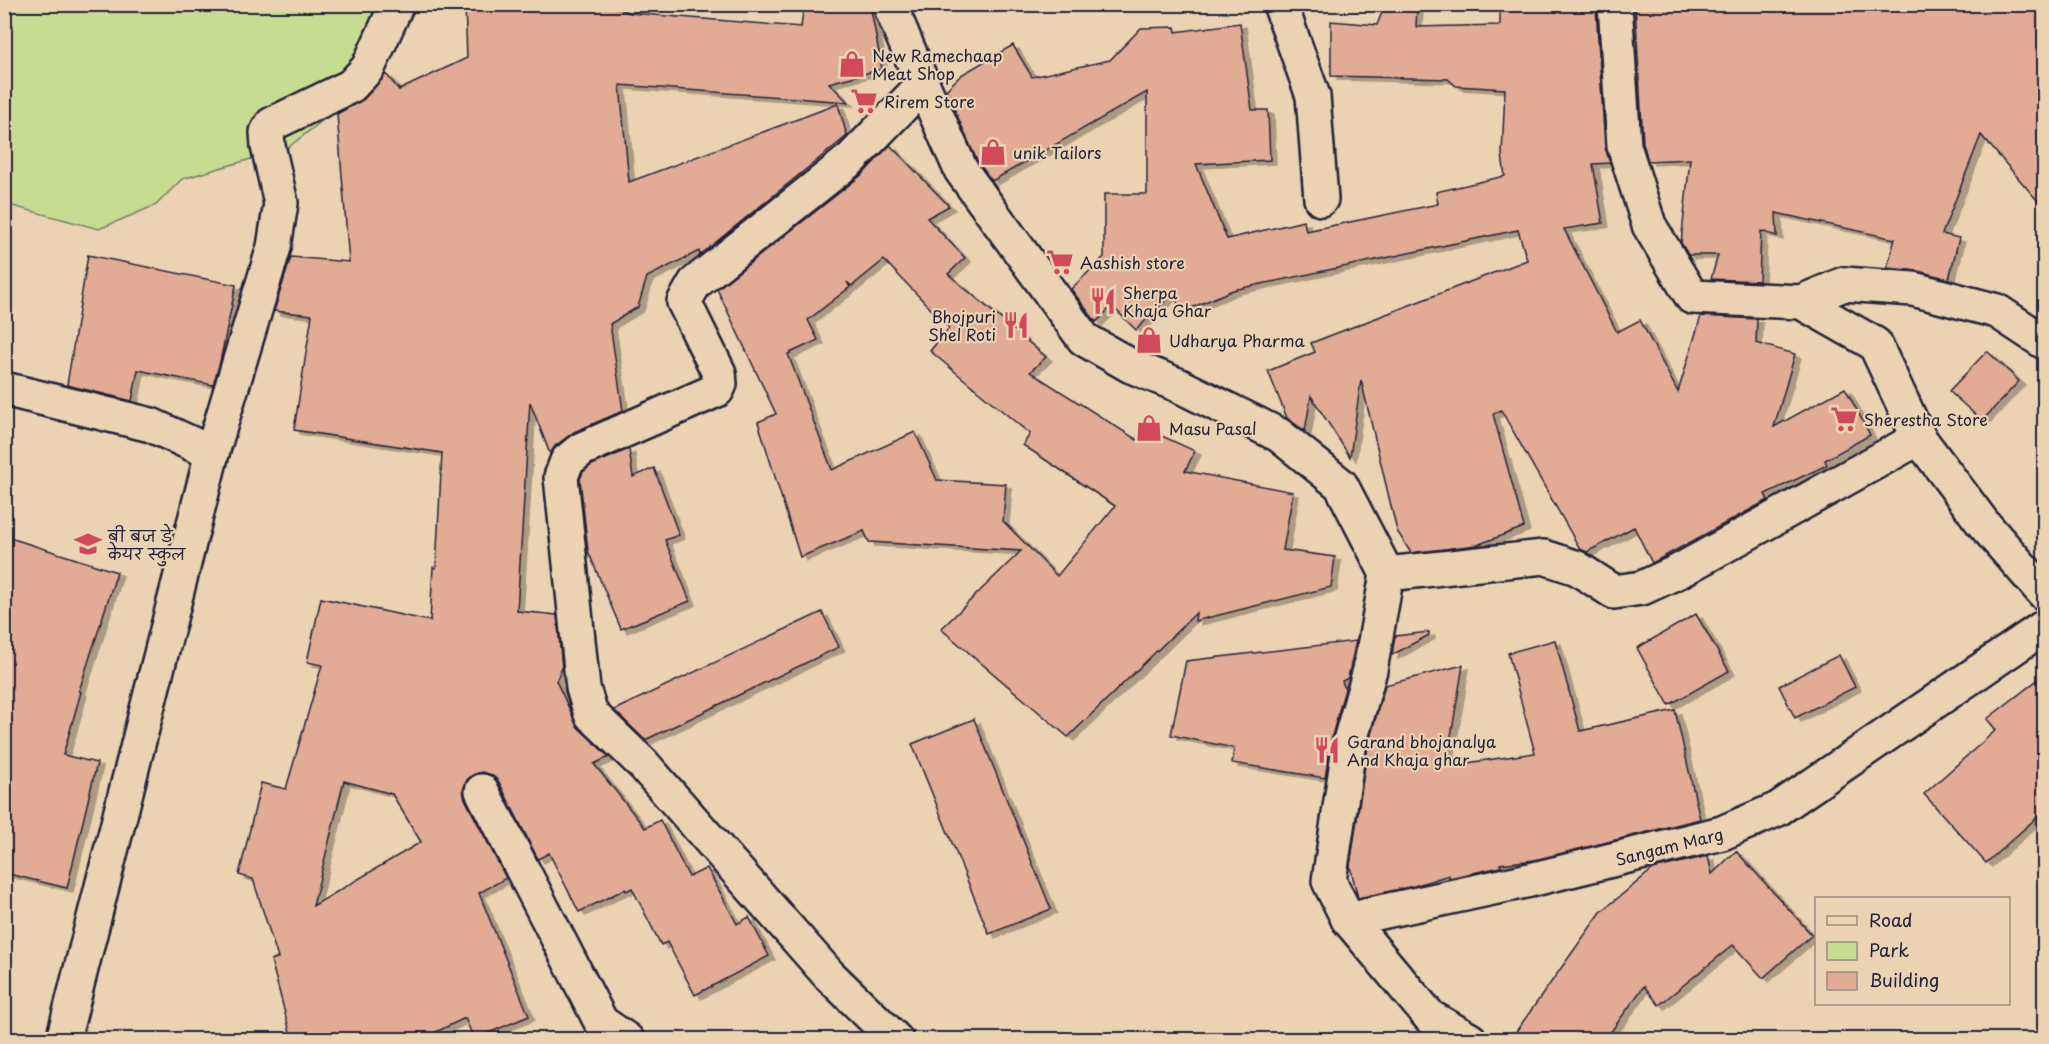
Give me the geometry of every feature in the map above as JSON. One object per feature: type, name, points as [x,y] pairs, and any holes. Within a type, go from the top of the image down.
[{"type":"street","points":[[63,1040],[212,453],[274,247],[281,203],[267,132],[272,124],[351,86],[368,68],[397,4]]},
{"type":"street","points":[[894,4],[892,10],[961,170],[1084,339],[1131,366],[1178,385],[1279,435],[1341,485],[1387,574],[1370,670],[1350,741],[1329,882],[1348,919],[1430,1017],[1470,1040]]},
{"type":"street","points":[[1280,4],[1313,96],[1321,199]]},
{"type":"street","points":[[1615,4],[1624,146],[1649,225],[1692,297],[1801,302],[1844,284],[1913,290],[1997,311],[2044,342]]},
{"type":"street","points":[[896,1040],[829,975],[643,764],[591,714],[583,688],[561,477],[567,460],[582,448],[717,390],[720,384],[719,373],[684,302],[695,283],[851,159],[923,85]]},
{"type":"street","points":[[1801,302],[1875,344],[1919,438],[1982,522],[2044,594]]},
{"type":"street","points":[[4,389],[151,425],[212,453]]},
{"type":"street","points":[[1387,574],[1544,556],[1577,568],[1614,592],[1642,588],[1680,571],[1919,438]]},
{"type":"street","name":"Sangam Marg","points":[[1348,919],[1530,880],[1722,833],[1778,809],[2044,627]]},
{"type":"street","points":[[482,791],[602,1022],[627,1040]]},
{"type":"green space","points":[[4,5],[403,5],[327,117],[286,149],[182,179],[156,205],[99,229],[5,204]]},
{"type":"building","points":[[465,4],[608,4],[630,13],[801,27],[804,4],[870,4],[882,69],[829,83],[848,102],[620,85],[629,182],[838,104],[847,136],[700,255],[699,251],[647,277],[638,307],[610,324],[623,411],[574,432],[555,446],[550,454],[530,402],[517,611],[557,615],[562,668],[556,681],[578,727],[609,757],[594,764],[645,828],[660,820],[689,877],[707,868],[737,924],[749,917],[769,956],[695,995],[667,942],[661,945],[632,888],[626,891],[625,889],[579,912],[549,853],[538,859],[499,782],[492,775],[482,772],[467,780],[463,790],[465,799],[506,878],[479,893],[529,1016],[474,1039],[465,1018],[419,1040],[292,1040],[271,960],[278,958],[253,879],[239,875],[261,783],[286,789],[322,665],[307,662],[321,598],[430,621],[433,567],[436,568],[442,453],[294,430],[312,315],[274,311],[291,257],[349,262],[337,114],[364,99],[386,74],[399,90],[467,58]],"holes":[[[344,781],[392,794],[421,842],[313,906]]]},
{"type":"building","points":[[1500,4],[1575,4],[1596,8],[1605,147],[1610,163],[1593,164],[1603,223],[1564,229],[1617,332],[1640,320],[1678,392],[1701,316],[1757,319],[1756,343],[1795,354],[1774,427],[1845,388],[1870,435],[1825,460],[1827,465],[1765,494],[1768,500],[1652,563],[1634,527],[1587,552],[1580,549],[1501,410],[1493,414],[1524,527],[1477,545],[1411,553],[1397,531],[1361,380],[1350,457],[1311,396],[1305,431],[1287,418],[1268,371],[1315,352],[1311,343],[1527,260],[1518,230],[1233,290],[1182,312],[1173,293],[1136,330],[1112,306],[1096,322],[1071,289],[1104,257],[1104,194],[1147,194],[1147,92],[992,181],[977,161],[946,90],[961,75],[1013,45],[1032,77],[1110,60],[1141,28],[1175,27],[1176,32],[1240,23],[1252,110],[1268,110],[1270,160],[1196,164],[1227,239],[1304,221],[1306,231],[1438,204],[1436,192],[1505,176],[1502,155],[1505,89],[1456,86],[1448,79],[1331,76],[1331,21],[1377,25],[1385,5],[1417,6],[1416,27],[1500,25]]},
{"type":"building","points":[[1635,4],[2044,4],[2044,208],[1981,135],[1942,234],[1959,238],[1949,279],[1918,271],[1887,268],[1895,239],[1776,213],[1777,236],[1761,231],[1759,281],[1711,279],[1718,255],[1688,255],[1681,243],[1690,159],[1648,161],[1643,143]]},
{"type":"building","points":[[890,145],[949,206],[927,218],[965,258],[948,274],[1046,357],[1030,372],[1137,440],[1142,427],[1195,451],[1185,471],[1293,492],[1283,550],[1335,557],[1331,587],[1195,621],[1196,613],[1068,737],[941,629],[1021,551],[869,542],[864,531],[800,557],[758,422],[776,414],[717,289],[863,174]],"holes":[[[884,260],[949,328],[930,351],[1030,434],[1023,445],[1115,506],[1057,576],[1003,521],[1006,484],[937,480],[915,432],[832,470],[788,354],[818,340],[808,320],[850,287],[847,282],[852,286]]]},
{"type":"building","points":[[88,255],[236,285],[213,385],[138,370],[132,401],[67,385]]},
{"type":"building","points":[[1987,351],[2019,381],[1982,421],[1949,391]]},
{"type":"building","points":[[629,449],[633,477],[654,468],[679,535],[665,540],[690,601],[621,629],[588,551],[580,479],[583,472],[592,465]]},
{"type":"building","points":[[4,536],[117,572],[79,691],[81,692],[63,755],[97,763],[67,888],[4,873]]},
{"type":"building","points":[[822,612],[839,647],[645,740],[614,710]]},
{"type":"building","points":[[1696,614],[1729,671],[1669,705],[1637,648]]},
{"type":"building","points":[[1429,632],[1429,635],[1392,655],[1395,636]]},
{"type":"building","points":[[1555,640],[1580,731],[1675,710],[1700,819],[1535,860],[1500,864],[1501,867],[1449,878],[1449,875],[1414,886],[1358,898],[1350,866],[1368,745],[1385,685],[1463,665],[1446,766],[1535,753],[1508,653]]},
{"type":"building","points":[[1356,641],[1348,678],[1342,681],[1345,689],[1332,736],[1325,778],[1232,763],[1234,748],[1171,735],[1186,661]]},
{"type":"building","points":[[1839,655],[1855,687],[1795,718],[1779,686]]},
{"type":"building","points":[[2044,675],[2044,811],[1986,863],[1924,794],[1996,730],[1987,719]]},
{"type":"building","points":[[974,719],[1051,909],[989,934],[912,744]]},
{"type":"building","points":[[1736,851],[1812,935],[1763,978],[1733,945],[1659,1005],[1644,986],[1605,1040],[1510,1040],[1601,912],[1653,869],[1708,856],[1712,874]]},
{"type":"place","name":"New Ramechaap Meat Shop","points":[[852,64]]},
{"type":"place","name":"Rirem Store","points":[[864,101]]},
{"type":"place","name":"unik Tailors","points":[[993,152]]},
{"type":"place","name":"Aashish store","points":[[1060,262]]},
{"type":"place","name":"Sherpa Khaja Ghar","points":[[1103,301]]},
{"type":"place","name":"Bhojpuri Shel Roti","points":[[1016,325]]},
{"type":"place","name":"Udharya Pharma","points":[[1149,340]]},
{"type":"place","name":"Sherestha Store","points":[[1844,419]]},
{"type":"place","name":"Masu Pasal","points":[[1149,428]]},
{"type":"place","name":"बी बज डे केयर स्कुल","points":[[88,544]]},
{"type":"place","name":"Garand bhojanalya And Khaja ghar","points":[[1327,750]]}]
